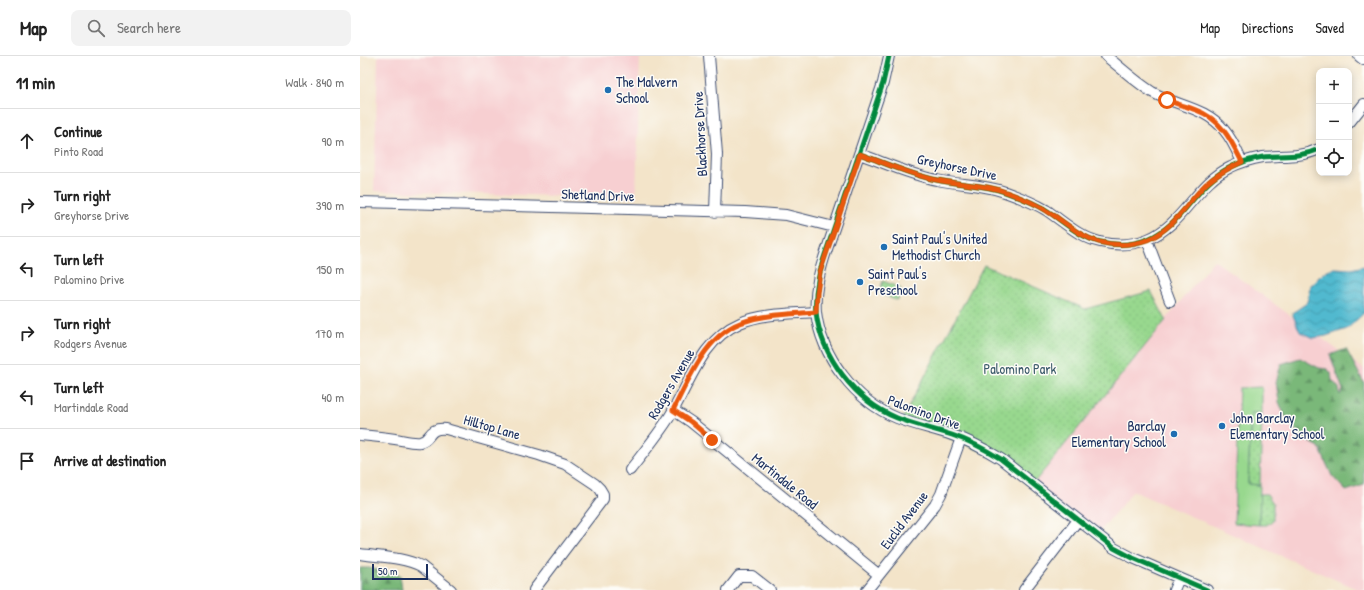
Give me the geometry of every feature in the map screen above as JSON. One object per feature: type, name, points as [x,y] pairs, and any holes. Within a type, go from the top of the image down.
[{"type":"street","name":"Blackhorse Drive","points":[[709,56],[717,154],[715,212]]},
{"type":"street","name":"Palomino Drive","points":[[889,56],[883,84],[820,272],[816,312],[828,352],[842,374],[858,394],[869,402],[897,418],[961,438],[977,445],[1001,459],[1078,520],[1123,553],[1207,590]]},
{"type":"street","points":[[1106,56],[1152,91],[1167,100],[1196,110],[1212,118],[1225,130],[1242,162]]},
{"type":"street","points":[[1359,56],[1364,60]]},
{"type":"street","points":[[1352,119],[1364,104]]},
{"type":"street","name":"Greyhorse Drive","points":[[860,154],[926,177],[988,187],[1006,192],[1046,210],[1081,235],[1101,242],[1124,245],[1146,240],[1158,234],[1176,221],[1207,184],[1229,168],[1242,162],[1262,157],[1296,156],[1316,150]]},
{"type":"street","name":"Shetland Drive","points":[[360,202],[786,215],[834,227]]},
{"type":"street","points":[[1146,240],[1170,301]]},
{"type":"street","name":"Rodgers Avenue","points":[[630,470],[658,434],[709,346],[716,338],[729,328],[762,317],[816,312]]},
{"type":"street","name":"Martindale Road","points":[[673,410],[691,422],[879,575]]},
{"type":"street","name":"Hilltop Lane","points":[[360,435],[422,442],[434,430],[439,428],[446,429],[472,435],[565,464],[595,484],[603,494],[603,499],[534,590]]},
{"type":"street","name":"Euclid Avenue","points":[[867,590],[935,505],[961,438]]},
{"type":"street","points":[[1024,590],[1078,520]]},
{"type":"street","points":[[360,554],[415,563],[451,590]]},
{"type":"street","points":[[728,590],[739,576],[752,576],[770,590]]},
{"type":"street","points":[[1174,590],[1179,578]]},
{"type":"shaded area","points":[[378,56],[640,56],[636,198],[374,191]]},
{"type":"shaded area","name":"John Barclay Elementary School","points":[[1214,260],[1364,369],[1364,590],[1359,590],[1133,491],[1097,535],[1033,484]]},
{"type":"green space","name":"Palomino Park","points":[[984,265],[1085,309],[1151,291],[1166,320],[1033,484],[1001,459],[902,419]]},
{"type":"green space","points":[[883,281],[900,288],[901,290],[898,299],[895,300],[879,293]]},
{"type":"green space","points":[[1346,349],[1364,383],[1364,485],[1346,491],[1332,476],[1319,447],[1304,439],[1287,421],[1279,402],[1276,382],[1281,364],[1300,358],[1319,368],[1327,369],[1331,373],[1332,380],[1339,388],[1340,395],[1343,390],[1330,355]]},
{"type":"green space","points":[[1262,387],[1262,413],[1251,413],[1248,484],[1260,485],[1259,525],[1234,523],[1239,388]]},
{"type":"green space","points":[[1251,413],[1262,413],[1260,485],[1248,484]]},
{"type":"green space","points":[[1260,494],[1267,494],[1273,503],[1273,520],[1267,525],[1259,525]]},
{"type":"green space","points":[[360,568],[369,568],[400,575],[402,590],[360,590]]},
{"type":"water","points":[[1364,266],[1364,313],[1347,329],[1326,336],[1313,338],[1300,332],[1292,313],[1307,303],[1310,286],[1323,273],[1335,268],[1351,269]]},
{"type":"cycle path","points":[[889,56],[883,83],[824,257],[818,280],[816,312],[819,328],[825,345],[833,360],[854,389],[882,410],[897,418],[959,437],[983,449],[1001,459],[1114,548],[1133,558],[1207,590]]},
{"type":"cycle path","points":[[860,154],[927,178],[997,189],[1041,207],[1072,229],[1092,240],[1106,243],[1130,244],[1148,239],[1171,224],[1208,183],[1231,167],[1263,157],[1298,155],[1316,150]]},
{"type":"place","name":"The Malvern School","points":[[608,90]]},
{"type":"place","name":"Saint Paul's United Methodist Church","points":[[884,247]]},
{"type":"place","name":"Saint Paul's Preschool","points":[[860,282]]},
{"type":"place","name":"John Barclay Elementary School","points":[[1222,426]]},
{"type":"place","name":"Barclay Elementary School","points":[[1174,434]]},
{"type":"route","points":[[712,440],[691,422],[673,410],[709,346],[716,338],[729,328],[748,320],[762,317],[816,312],[818,283],[826,249],[860,154],[936,180],[978,185],[1006,192],[1046,210],[1081,235],[1101,242],[1124,245],[1146,240],[1167,228],[1176,221],[1207,184],[1229,168],[1242,162],[1225,130],[1212,118],[1204,113],[1167,100]]}]
